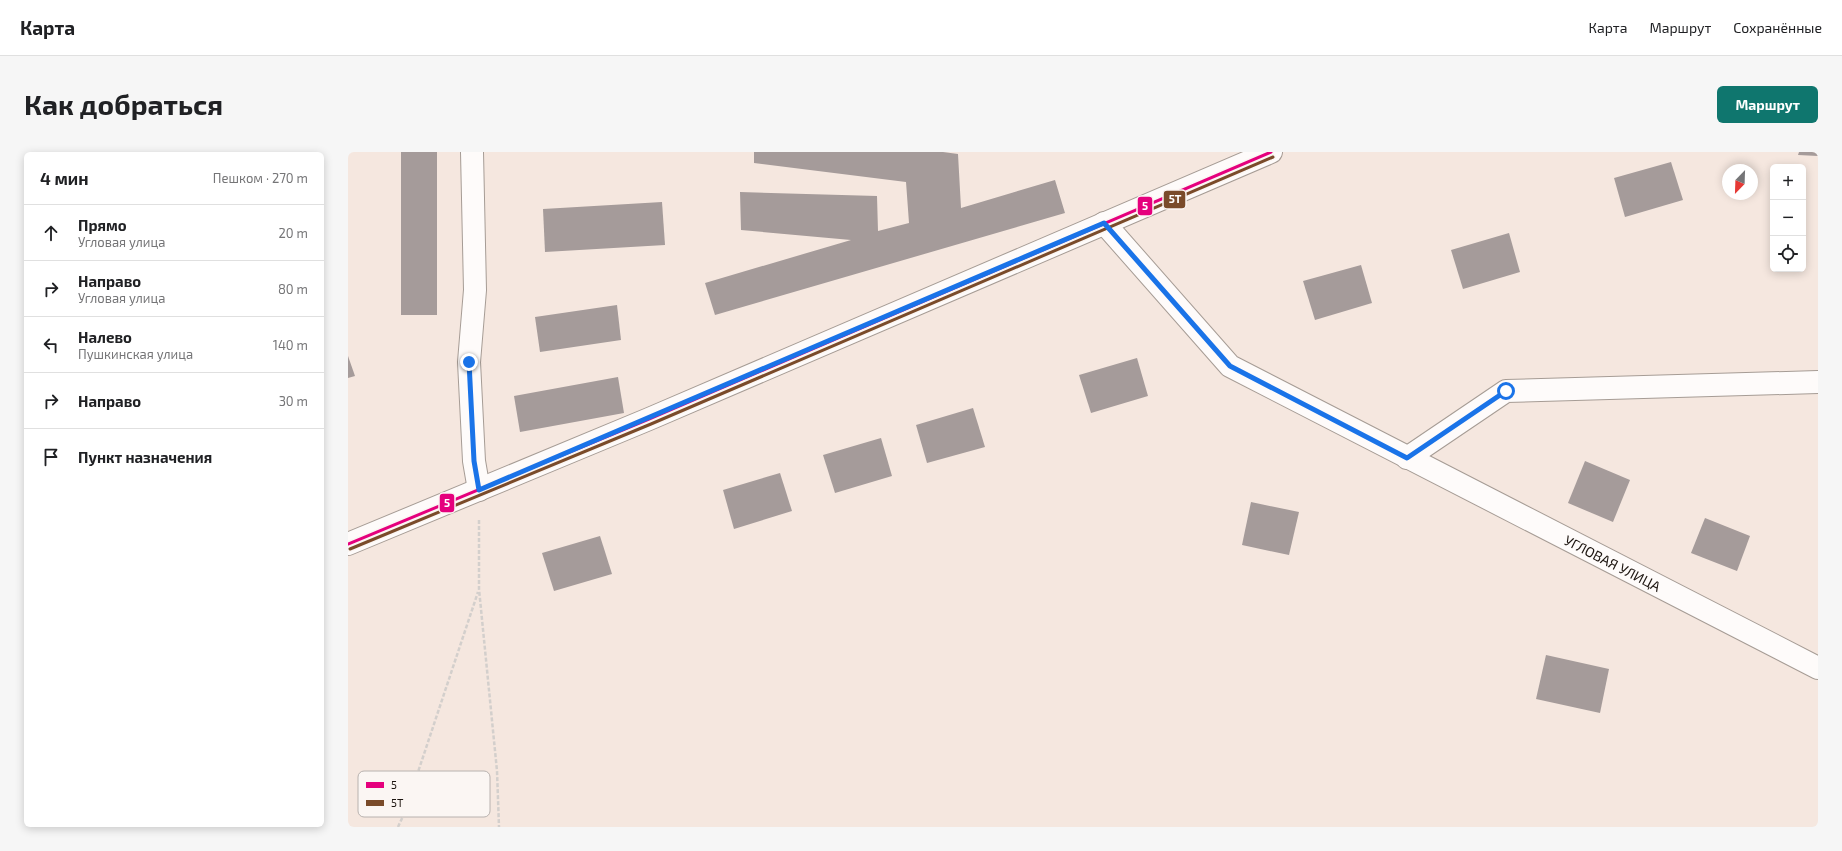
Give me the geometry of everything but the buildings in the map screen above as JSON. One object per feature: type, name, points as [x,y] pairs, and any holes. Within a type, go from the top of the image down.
[{"type":"street","points":[[472,152],[476,290],[469,362],[474,461],[479,490]]},
{"type":"street","points":[[348,544],[479,490],[1271,152]]},
{"type":"street","name":"УГЛОВАЯ УЛИЦА","points":[[1104,223],[1230,366],[1818,668]]},
{"type":"street","points":[[1407,458],[1506,391],[1818,382]]},
{"type":"path","points":[[479,490],[479,589],[497,771],[499,827]]},
{"type":"path","points":[[418,771],[479,589]]},
{"type":"path","points":[[398,827],[403,817]]},
{"type":"transit line","name":"5","points":[[348,544],[649,419],[1271,152]]},
{"type":"transit line","name":"5Т","points":[[350,549],[651,424],[1273,157]]},
{"type":"route","points":[[469,362],[474,461],[479,490],[649,419],[1104,223],[1230,366],[1407,458],[1506,391]]}]
